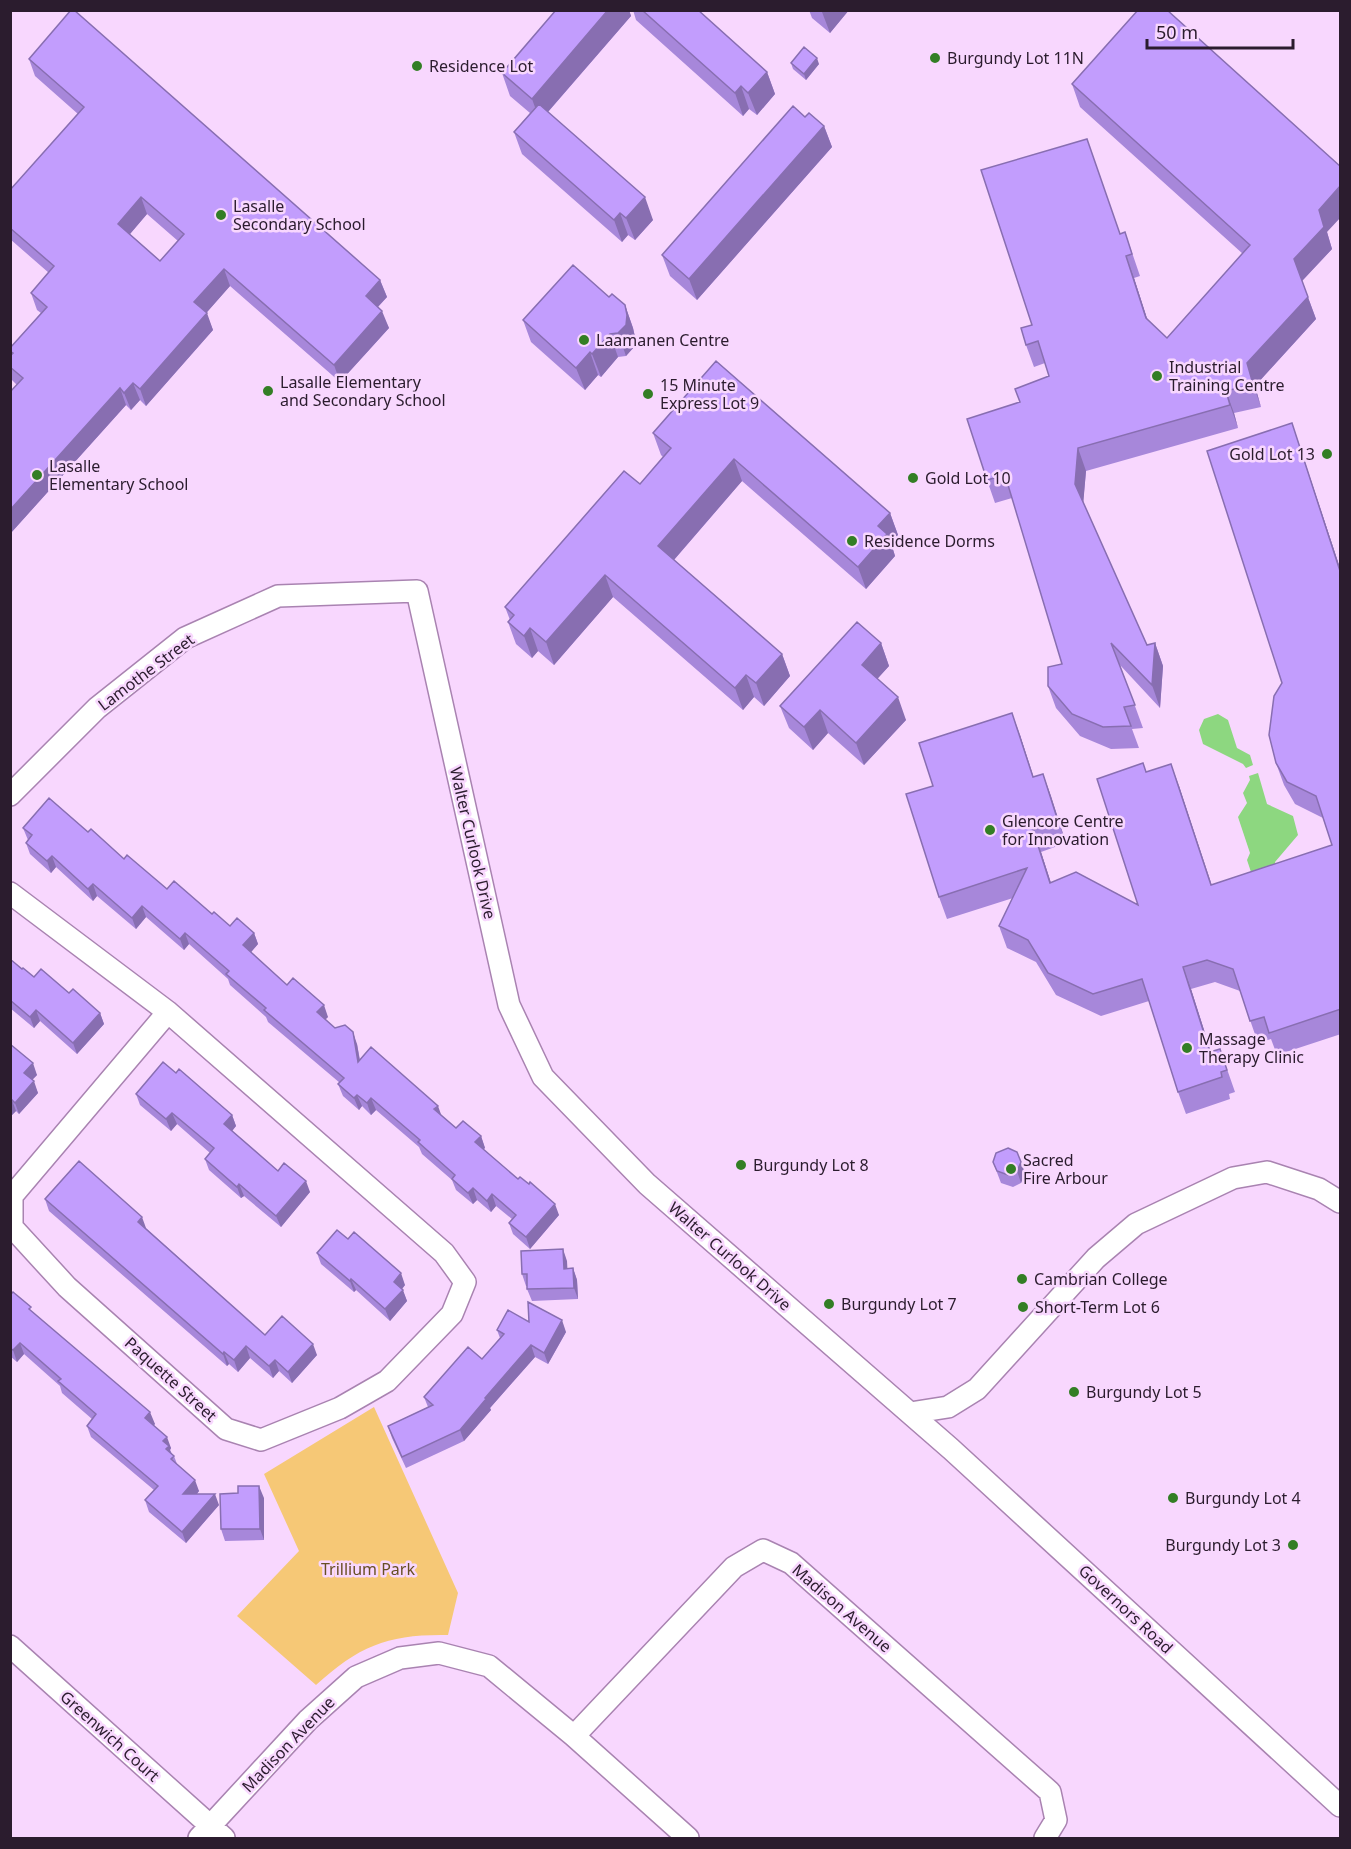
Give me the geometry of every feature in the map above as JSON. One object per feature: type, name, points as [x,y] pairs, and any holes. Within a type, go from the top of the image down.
[{"type":"street","name":"Lamothe Street","points":[[10,795],[98,708],[185,638],[278,596],[417,591]]},
{"type":"street","name":"Walter Curlook Drive","points":[[417,591],[509,1005],[543,1077],[647,1184],[910,1413]]},
{"type":"street","name":"Paquette Street","points":[[10,893],[168,1012],[444,1253],[465,1282],[453,1314],[387,1380],[339,1408],[261,1440],[226,1428],[67,1287],[12,1227],[12,1196],[168,1012]]},
{"type":"street","points":[[910,1413],[948,1407],[977,1389],[1096,1258],[1136,1224],[1233,1178],[1267,1172],[1319,1189],[1341,1202]]},
{"type":"street","name":"Governors Road","points":[[910,1413],[1341,1806]]},
{"type":"street","name":"Madison Avenue","points":[[574,1736],[734,1567],[763,1550],[791,1563],[1050,1792],[1056,1820],[1045,1839]]},
{"type":"street","name":"Greenwich Court","points":[[10,1646],[211,1834]]},
{"type":"street","name":"Madison Avenue","points":[[211,1834],[308,1720],[356,1677],[400,1658],[439,1653],[489,1666],[574,1736],[688,1839]]},
{"type":"green space","name":"Trillium Park","points":[[374,1407],[458,1593],[448,1635],[409,1637],[376,1645],[347,1660],[316,1685],[237,1616],[299,1551],[264,1474]]},
{"type":"shaded area","points":[[1218,714],[1228,720],[1237,748],[1250,755],[1253,765],[1246,768],[1243,764],[1203,744],[1199,730],[1204,719]]},
{"type":"shaded area","points":[[1258,773],[1267,804],[1293,816],[1298,835],[1275,862],[1280,880],[1251,872],[1247,860],[1250,853],[1238,817],[1247,803],[1243,793],[1250,780],[1249,776]]},
{"type":"building","name":"Lasalle Secondary School","points":[[71,10],[74,10],[380,280],[366,296],[382,311],[334,365],[224,269],[194,302],[207,313],[140,389],[133,383],[124,393],[120,388],[10,510],[10,392],[23,378],[10,367],[10,356],[13,353],[10,348],[47,307],[31,293],[54,266],[10,228],[10,190],[84,107],[29,59]],"holes":[[[141,197],[184,234],[160,261],[118,224]]]},
{"type":"building","points":[[556,10],[608,10],[532,99],[502,73]]},
{"type":"building","points":[[642,10],[698,10],[767,72],[748,93],[741,86],[735,93]]},
{"type":"building","name":"Industrial Training Centre","points":[[1138,10],[1167,10],[1341,167],[1341,185],[1319,210],[1324,227],[1294,259],[1308,297],[1247,363],[1253,384],[1226,391],[1230,405],[1078,448],[1075,484],[1147,645],[1155,643],[1152,685],[1111,643],[1135,705],[1124,707],[1131,726],[1103,727],[1072,714],[1048,686],[1048,667],[1062,664],[1005,475],[987,480],[967,419],[1020,402],[1015,389],[1049,376],[1038,341],[1026,345],[1021,328],[1032,325],[981,170],[1087,139],[1120,234],[1125,232],[1132,254],[1126,256],[1146,318],[1167,338],[1250,245],[1072,84]]},
{"type":"building","points":[[804,47],[817,58],[804,74],[791,63]]},
{"type":"building","points":[[539,104],[645,197],[626,218],[620,213],[614,220],[514,132]]},
{"type":"building","points":[[793,106],[805,117],[809,113],[824,126],[689,279],[662,255]]},
{"type":"building","name":"Laamanen Centre","points":[[573,265],[609,297],[612,294],[625,305],[627,315],[626,325],[618,333],[610,334],[576,368],[523,320]]},
{"type":"building","name":"Residence Dorms","points":[[716,361],[890,513],[878,526],[887,534],[858,567],[734,459],[658,546],[782,654],[756,683],[746,675],[735,688],[605,575],[546,642],[530,628],[524,636],[508,622],[514,615],[505,607],[624,471],[640,484],[671,448],[653,433]]},
{"type":"building","points":[[1292,423],[1341,574],[1341,1009],[1269,1033],[1264,1017],[1250,1021],[1233,969],[1207,960],[1183,967],[1210,1052],[1220,1049],[1227,1070],[1221,1072],[1222,1077],[1178,1092],[1142,979],[1093,994],[1048,973],[1028,940],[999,926],[1027,868],[939,897],[906,794],[933,786],[919,743],[1012,713],[1033,777],[1043,774],[1058,821],[1033,830],[1050,883],[1076,872],[1138,905],[1097,779],[1143,763],[1146,772],[1171,764],[1211,885],[1332,845],[1316,796],[1287,782],[1276,763],[1269,735],[1274,696],[1282,683],[1207,451]]},
{"type":"building","points":[[857,622],[881,643],[862,665],[898,697],[856,743],[820,710],[804,727],[780,706]]},
{"type":"building","points":[[49,798],[88,832],[91,829],[124,859],[127,855],[167,889],[174,881],[212,914],[214,912],[230,926],[237,918],[254,933],[243,945],[287,985],[293,978],[324,1005],[317,1012],[335,1028],[345,1025],[353,1032],[358,1062],[371,1047],[438,1106],[434,1109],[456,1128],[463,1121],[481,1136],[475,1142],[518,1179],[520,1177],[529,1184],[530,1182],[555,1204],[526,1237],[509,1223],[516,1215],[492,1194],[487,1201],[473,1188],[468,1193],[452,1179],[455,1175],[418,1142],[420,1140],[371,1098],[367,1103],[357,1095],[354,1098],[338,1084],[344,1078],[264,1010],[266,1008],[226,974],[229,971],[185,933],[180,939],[142,906],[132,918],[93,884],[88,889],[52,856],[47,861],[26,843],[32,835],[23,828]]},
{"type":"building","points":[[10,959],[34,977],[41,969],[69,993],[73,989],[100,1013],[73,1043],[36,1010],[30,1017],[10,1000]]},
{"type":"building","points":[[10,1044],[33,1063],[24,1073],[34,1081],[15,1103],[10,1101]]},
{"type":"building","points":[[163,1062],[176,1073],[179,1069],[232,1115],[224,1124],[278,1171],[284,1163],[306,1181],[276,1216],[239,1184],[237,1187],[205,1159],[214,1148],[172,1113],[166,1119],[136,1094]]},
{"type":"building","points":[[1008,1148],[1017,1152],[1021,1162],[1017,1171],[1008,1175],[997,1171],[993,1162],[996,1153]]},
{"type":"building","points":[[79,1161],[142,1217],[138,1222],[265,1335],[282,1316],[313,1344],[288,1372],[275,1360],[269,1366],[246,1346],[234,1360],[224,1352],[223,1354],[45,1199]]},
{"type":"building","points":[[337,1230],[348,1239],[354,1232],[401,1273],[394,1282],[403,1290],[385,1309],[317,1253]]},
{"type":"building","points":[[563,1249],[564,1269],[573,1268],[574,1288],[527,1289],[527,1274],[522,1274],[521,1251]]},
{"type":"building","points":[[13,1292],[31,1307],[29,1309],[150,1412],[145,1418],[167,1437],[163,1441],[169,1446],[166,1449],[174,1456],[171,1459],[195,1480],[183,1494],[215,1494],[182,1532],[145,1500],[158,1486],[87,1426],[96,1414],[58,1381],[61,1379],[20,1343],[13,1350],[10,1348],[10,1295]]},
{"type":"building","points":[[528,1302],[562,1320],[544,1353],[531,1345],[460,1430],[402,1457],[388,1426],[433,1405],[424,1397],[468,1347],[482,1359],[504,1334],[497,1330],[508,1310],[529,1322]]},
{"type":"building","points":[[238,1486],[259,1486],[260,1529],[221,1529],[220,1494],[238,1493]]},
{"type":"place","name":"Burgundy Lot 11N","points":[[935,58]]},
{"type":"place","name":"Residence Lot","points":[[417,66]]},
{"type":"place","name":"Lasalle Secondary School","points":[[221,215]]},
{"type":"place","name":"Laamanen Centre","points":[[584,340]]},
{"type":"place","name":"Industrial Training Centre","points":[[1157,376]]},
{"type":"place","name":"Lasalle Elementary and Secondary School","points":[[268,391]]},
{"type":"place","name":"15 Minute Express Lot 9","points":[[648,394]]},
{"type":"place","name":"Gold Lot 13","points":[[1327,454]]},
{"type":"place","name":"Lasalle Elementary School","points":[[37,475]]},
{"type":"place","name":"Gold Lot 10","points":[[913,478]]},
{"type":"place","name":"Residence Dorms","points":[[852,541]]},
{"type":"place","name":"Glencore Centre for Innovation","points":[[990,830]]},
{"type":"place","name":"Massage Therapy Clinic","points":[[1187,1048]]},
{"type":"place","name":"Burgundy Lot 8","points":[[741,1165]]},
{"type":"place","name":"Sacred Fire Arbour","points":[[1011,1169]]},
{"type":"place","name":"Cambrian College","points":[[1022,1279]]},
{"type":"place","name":"Burgundy Lot 7","points":[[829,1304]]},
{"type":"place","name":"Short-Term Lot 6","points":[[1023,1307]]},
{"type":"place","name":"Burgundy Lot 5","points":[[1074,1392]]},
{"type":"place","name":"Burgundy Lot 4","points":[[1173,1498]]},
{"type":"place","name":"Burgundy Lot 3","points":[[1293,1545]]}]
